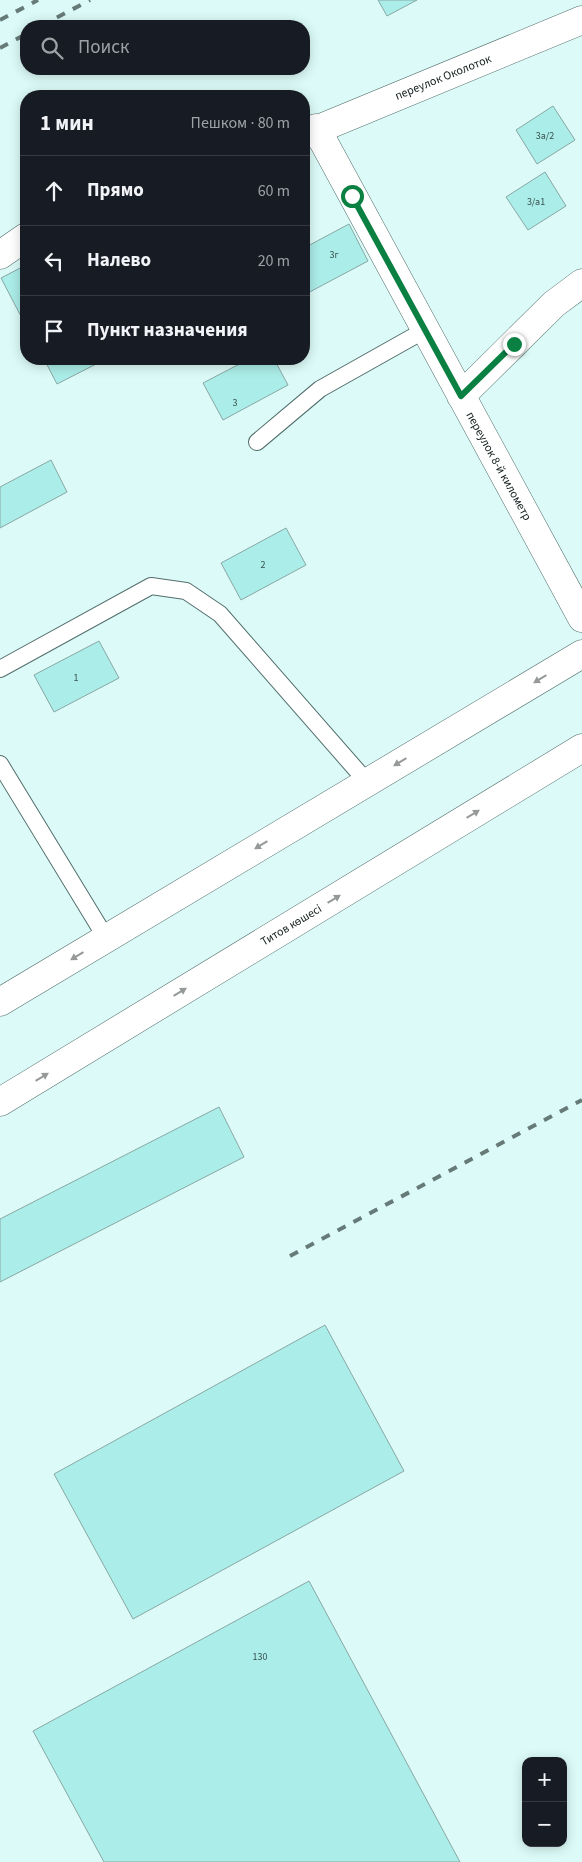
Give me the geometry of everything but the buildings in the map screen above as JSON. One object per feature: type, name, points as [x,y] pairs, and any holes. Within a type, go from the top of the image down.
[{"type":"main road","name":"переулок Околоток","points":[[310,131],[582,20]]},
{"type":"main road","name":"переулок 8-й километр","points":[[310,131],[425,330],[582,618]]},
{"type":"main road","points":[[0,254],[20,240]]},
{"type":"main road","points":[[461,396],[554,304],[582,283]]},
{"type":"main road","points":[[0,1002],[582,654]]},
{"type":"main road","name":"Титов көшесі","points":[[0,1102],[582,748]]},
{"type":"lane","points":[[257,442],[320,389],[425,330]]},
{"type":"lane","points":[[0,669],[151,586],[186,591],[220,614],[367,782]]},
{"type":"lane","points":[[0,764],[106,938]]},
{"type":"railway","points":[[0,20],[38,0]]},
{"type":"railway","points":[[52,20],[90,0]]},
{"type":"railway","points":[[0,48],[20,37]]},
{"type":"railway","points":[[290,1256],[582,1100]]},
{"type":"route","points":[[352,196],[461,396],[514,344]]}]
